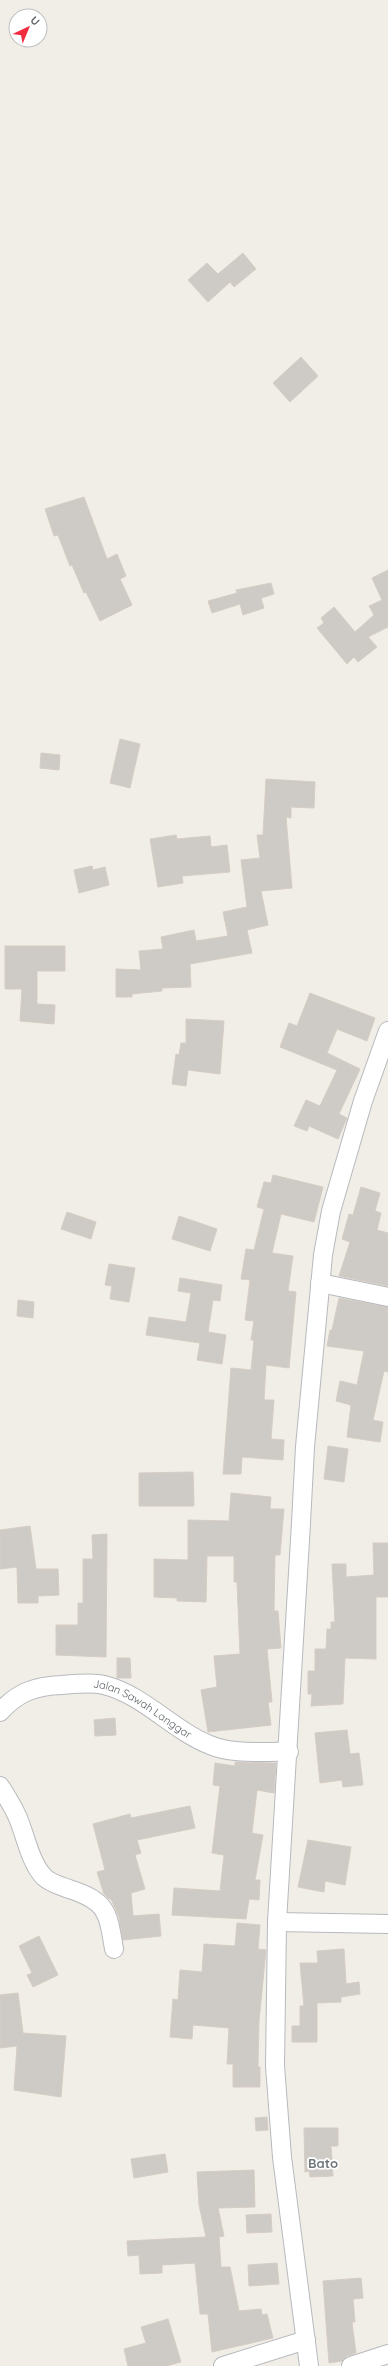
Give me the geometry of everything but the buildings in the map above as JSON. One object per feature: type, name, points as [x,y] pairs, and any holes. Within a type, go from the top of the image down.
[{"type":"street","points":[[309,2366],[277,2109],[275,2066],[277,1922],[289,1752],[306,1447],[320,1283],[331,1211],[363,1101],[388,1030]]},
{"type":"street","points":[[320,1283],[388,1297]]},
{"type":"street","name":"Jalan Sawah Langgar","points":[[0,1712],[9,1702],[27,1690],[45,1686],[103,1684],[136,1699],[181,1731],[212,1746],[238,1751],[289,1752]]},
{"type":"street","points":[[0,1786],[11,1801],[34,1862],[45,1877],[59,1886],[90,1896],[102,1905],[109,1920],[114,1949]]},
{"type":"street","points":[[277,1922],[388,1924]]},
{"type":"street","points":[[223,2366],[306,2340]]},
{"type":"street","points":[[351,2366],[388,2354]]},
{"type":"district","name":"Bato","points":[[323,2163]]}]
